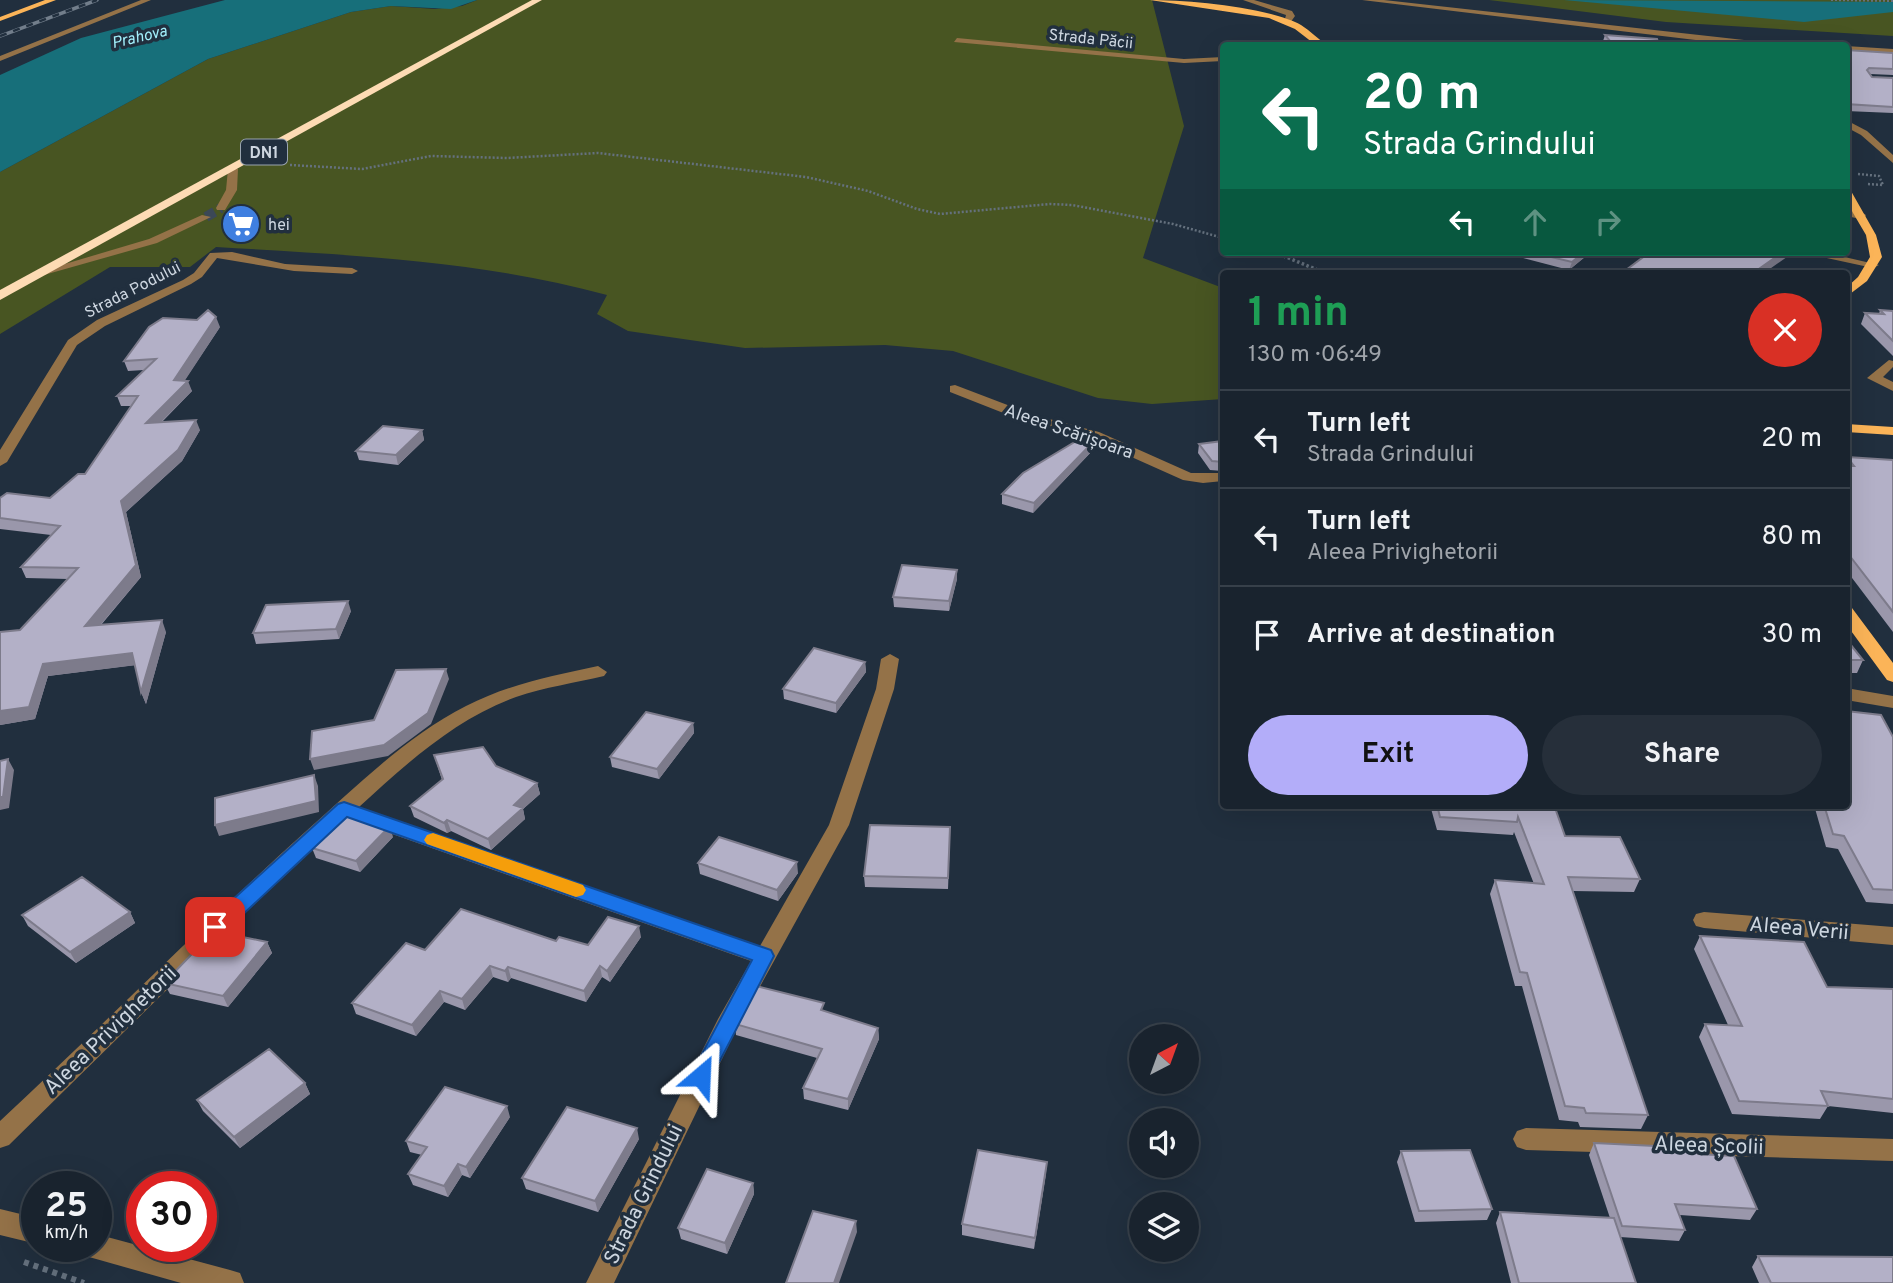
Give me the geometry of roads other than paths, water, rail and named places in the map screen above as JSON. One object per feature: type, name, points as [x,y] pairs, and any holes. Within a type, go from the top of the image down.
[{"type":"highway","name":"DN1","points":[[81,237],[520,0]]},
{"type":"highway","name":"DN1","points":[[0,296],[538,0]]},
{"type":"main road","points":[[0,19],[52,0]]},
{"type":"main road","points":[[1154,0],[1232,9],[1287,21],[1317,42]]},
{"type":"main road","points":[[1850,198],[1876,250],[1872,265],[1850,290]]},
{"type":"main road","points":[[1850,428],[1893,431]]},
{"type":"main road","points":[[1850,617],[1893,676]]},
{"type":"street","points":[[0,59],[147,0]]},
{"type":"street","points":[[1247,0],[1289,13],[1291,16],[1287,21]]},
{"type":"street","points":[[1366,0],[1743,42]]},
{"type":"street","points":[[1597,35],[1654,42]]},
{"type":"street","name":"Strada Păcii","points":[[957,40],[1184,61],[1220,59]]},
{"type":"street","points":[[1850,48],[1893,51]]},
{"type":"street","points":[[1850,125],[1864,133],[1893,160]]},
{"type":"street","points":[[221,208],[229,198],[234,179],[233,169]]},
{"type":"street","points":[[1850,214],[1861,216]]},
{"type":"street","points":[[44,272],[153,241],[206,217]]},
{"type":"street","name":"Strada Podului","points":[[0,462],[72,343],[101,323],[187,282],[198,275],[214,255],[226,254],[297,268],[352,271]]},
{"type":"street","points":[[1826,256],[1872,265]]},
{"type":"street","points":[[1889,365],[1874,378],[1893,387]]},
{"type":"street","name":"Aleea Scărișoara","points":[[955,389],[1029,418],[1094,435],[1188,477],[1220,477]]},
{"type":"street","name":"Strada Grindului","points":[[600,1283],[726,1026],[839,825],[885,690],[890,659]]},
{"type":"street","name":"Aleea Privighetorii","points":[[0,1137],[254,889],[396,763],[435,732],[497,698],[525,688],[598,672]]},
{"type":"street","points":[[1850,695],[1893,702]]},
{"type":"street","points":[[344,809],[764,956]]},
{"type":"street","name":"Aleea Verii","points":[[1704,920],[1893,936]]},
{"type":"street","name":"Aleea Școlii","points":[[1526,1139],[1893,1150]]},
{"type":"street","points":[[0,1222],[21,1227]]},
{"type":"street","points":[[112,1251],[230,1283]]},
{"type":"water","name":"Prahova","points":[[225,0],[477,0],[451,9],[391,6],[351,12],[208,59],[0,172],[0,75],[81,38]]},
{"type":"water","points":[[1564,0],[1893,2],[1893,12],[1804,22]]},
{"type":"tunnel","points":[[206,217],[221,208]]},
{"type":"railway","points":[[0,36],[97,0]]},
{"type":"place","name":"hei","points":[[241,224]]}]
